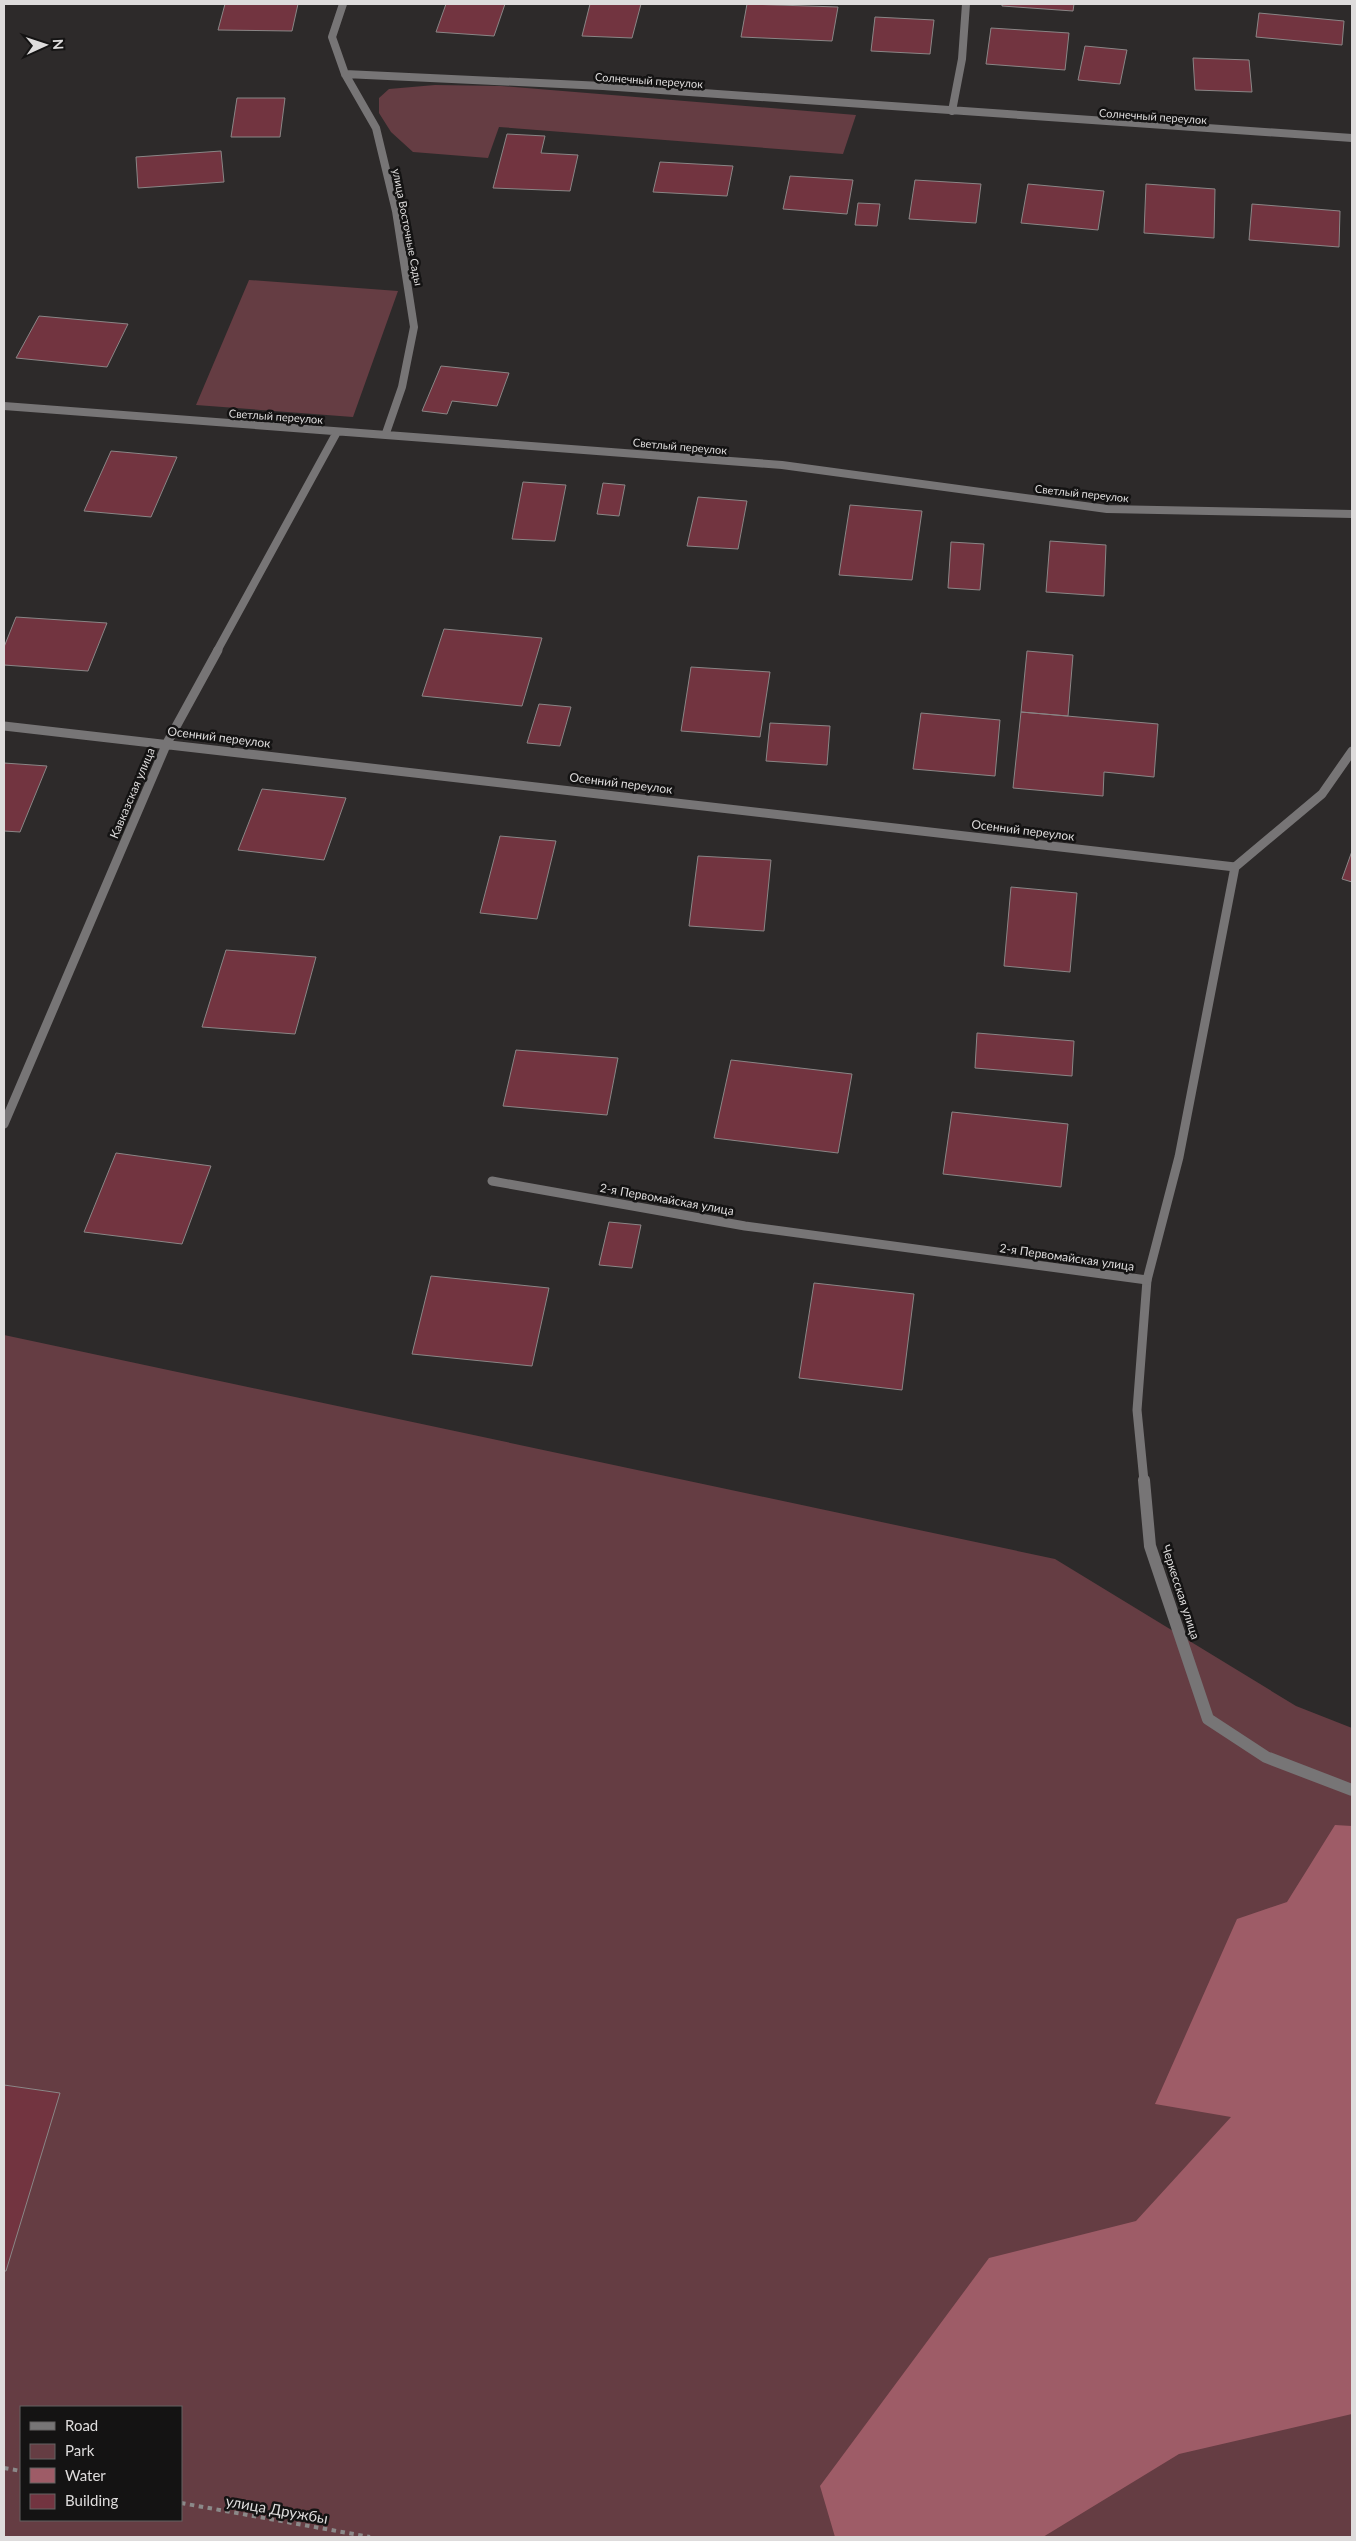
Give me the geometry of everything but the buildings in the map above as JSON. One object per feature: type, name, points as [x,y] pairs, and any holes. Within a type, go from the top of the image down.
[{"type":"street","name":"улица Восточные Сады","points":[[343,4],[332,37],[345,74],[376,128],[396,211],[414,327],[402,387],[386,433]]},
{"type":"street","points":[[952,111],[962,59],[966,4]]},
{"type":"street","name":"Солнечный переулок","points":[[345,74],[603,86],[1352,138]]},
{"type":"street","name":"Светлый переулок","points":[[4,406],[337,432],[386,433],[782,465],[1107,509],[1352,514]]},
{"type":"street","name":"Кавказcкая улица","points":[[4,1124],[167,743],[337,432]]},
{"type":"street","name":"Осенний переулок","points":[[4,726],[167,743],[1235,867]]},
{"type":"street","points":[[1235,867],[1322,794],[1352,751]]},
{"type":"street","name":"2-я Первомайская улица","points":[[492,1181],[745,1226],[1147,1280],[1179,1157],[1235,867]]},
{"type":"street","name":"Черкесская улица","points":[[1147,1280],[1137,1410],[1150,1546],[1208,1719],[1266,1757],[1352,1790]]},
{"type":"path","points":[[4,2468],[20,2472]]},
{"type":"path","name":"улица Дружбы","points":[[182,2503],[370,2537]]},
{"type":"green space","points":[[435,85],[501,86],[856,115],[843,154],[499,127],[488,158],[413,152],[391,132],[379,113],[379,98],[389,89]]},
{"type":"green space","points":[[249,280],[398,291],[353,417],[196,405]]},
{"type":"green space","points":[[4,1335],[1055,1559],[1296,1706],[1352,1728],[1352,2537],[4,2537]]},
{"type":"water","points":[[1335,1825],[1352,1826],[1352,2414],[1179,2454],[1043,2537],[835,2537],[820,2486],[989,2258],[1136,2221],[1231,2117],[1155,2104],[1237,1919],[1287,1902]]}]
